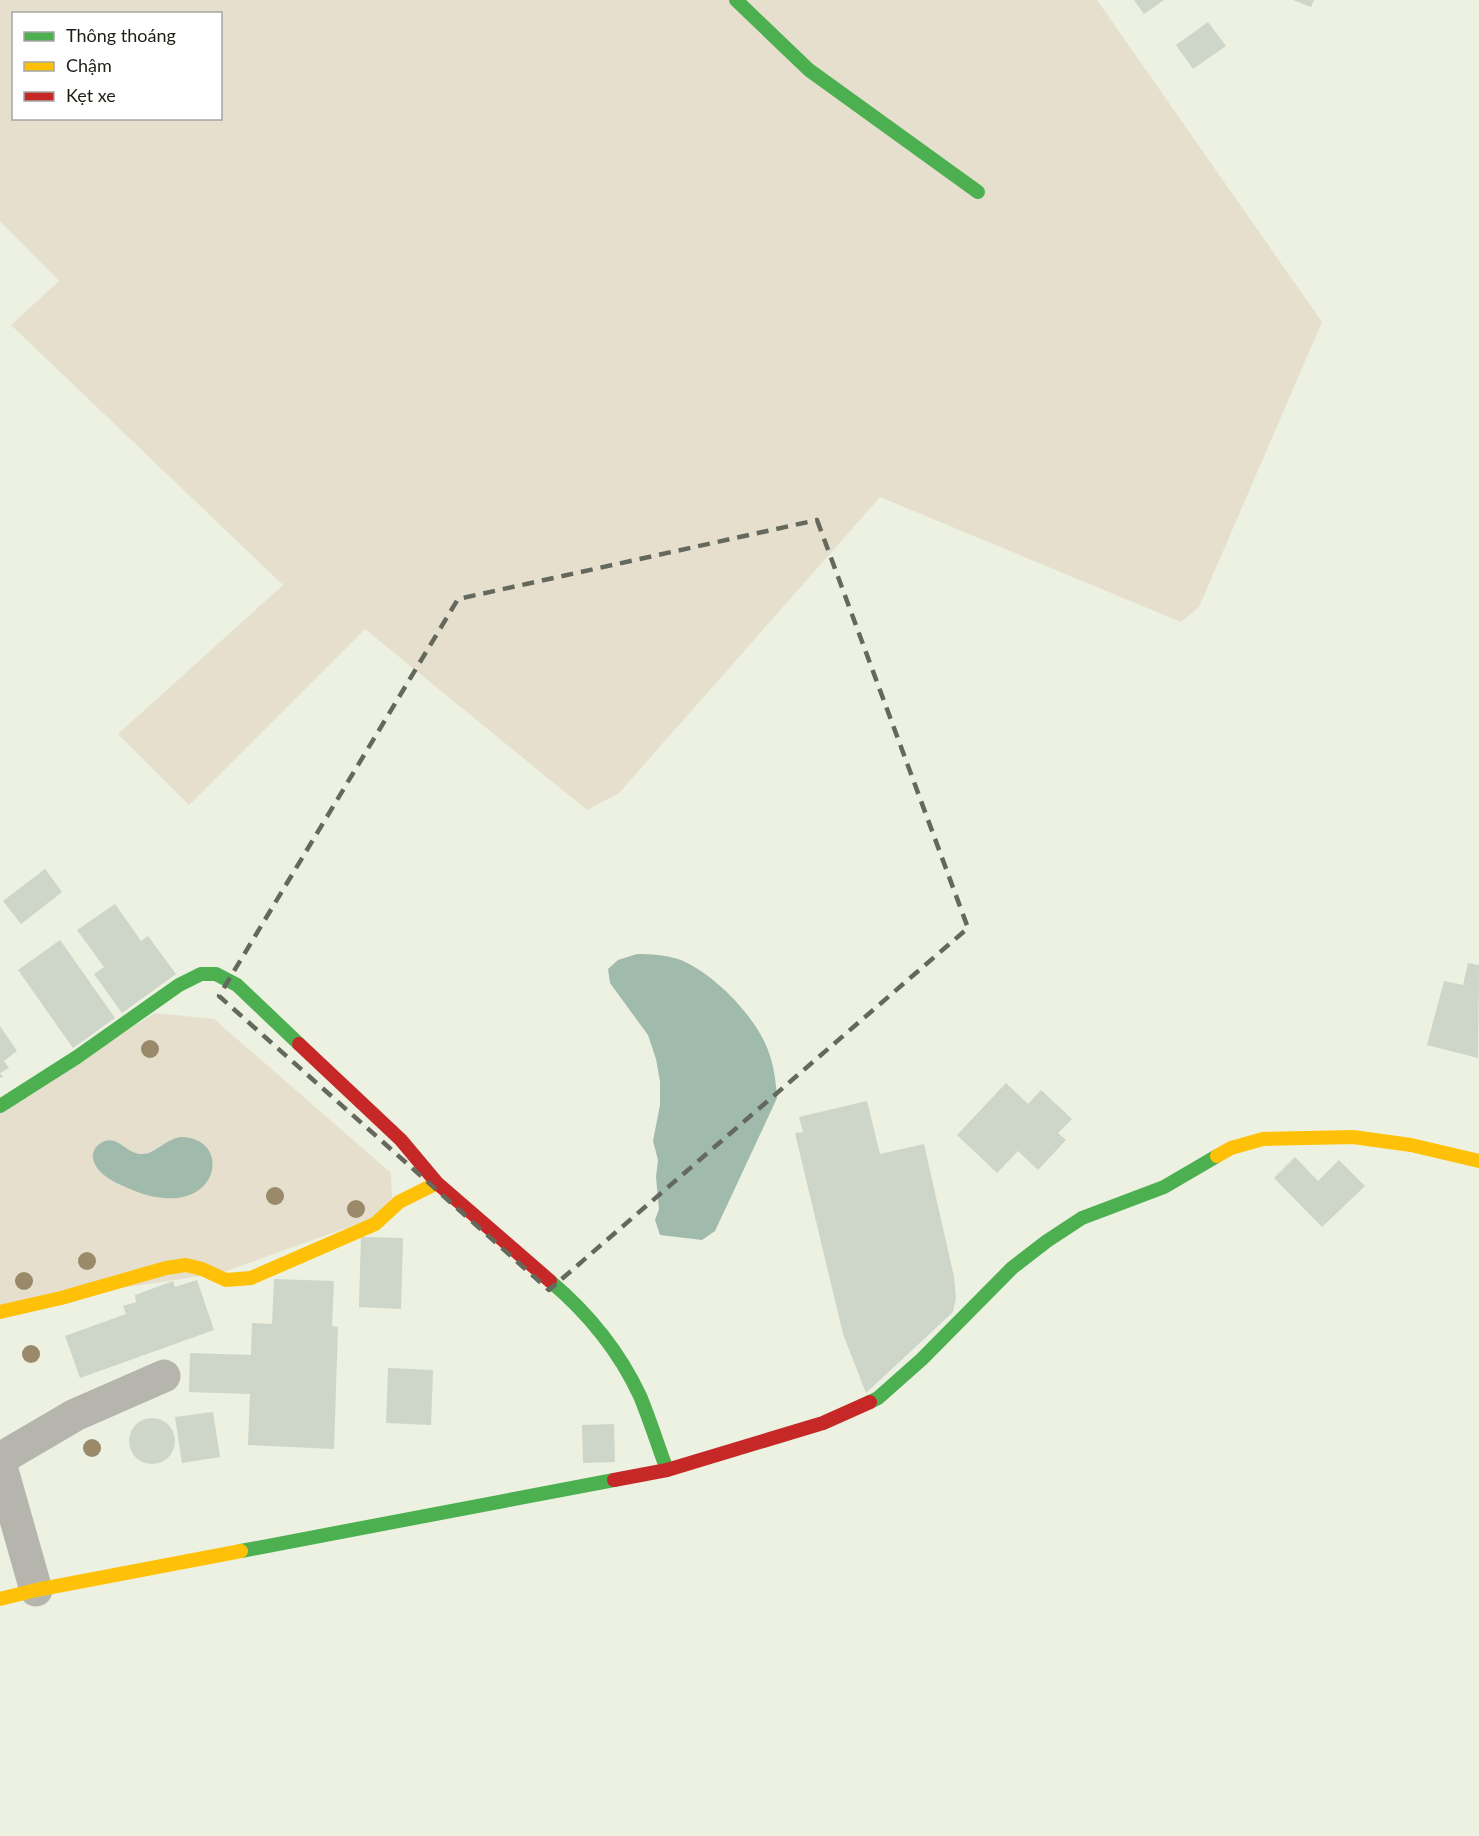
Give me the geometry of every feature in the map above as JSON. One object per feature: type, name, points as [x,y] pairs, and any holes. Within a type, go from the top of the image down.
[{"type":"street","points":[[736,0],[809,70],[978,192]]},
{"type":"street","points":[[0,1106],[77,1057],[179,986],[201,974],[216,974],[237,985],[401,1140],[437,1183],[575,1302],[595,1323],[639,1395],[668,1470]]},
{"type":"street","points":[[0,1599],[36,1590],[668,1470],[823,1423],[878,1398],[922,1359],[1012,1268],[1047,1241],[1082,1218],[1164,1187],[1231,1148],[1263,1139],[1353,1137],[1411,1145],[1479,1161]]},
{"type":"street","points":[[0,1312],[61,1298],[166,1268],[186,1265],[202,1269],[226,1280],[251,1278],[375,1224],[399,1202],[437,1183]]},
{"type":"street","points":[[36,1590],[8,1519],[0,1461],[75,1415],[164,1376]]},
{"type":"highlighted area","points":[[817,520],[968,928],[549,1290],[219,996],[458,599]]},
{"type":"shaded area","points":[[0,0],[1097,0],[1322,322],[1199,607],[1181,622],[880,497],[619,793],[587,810],[365,629],[189,805],[118,734],[283,585],[11,325],[59,281],[0,221]]},
{"type":"shaded area","points":[[637,954],[678,959],[691,965],[719,985],[755,1025],[772,1064],[777,1098],[715,1231],[702,1240],[660,1235],[655,1220],[659,1209],[656,1177],[658,1160],[653,1141],[660,1105],[660,1082],[656,1059],[648,1035],[610,983],[608,969],[618,960]]},
{"type":"shaded area","points":[[155,1013],[214,1019],[391,1173],[392,1198],[371,1219],[221,1273],[0,1306],[0,1112]]},
{"type":"shaded area","points":[[180,1137],[198,1141],[209,1151],[213,1164],[209,1179],[198,1191],[180,1198],[154,1197],[121,1185],[103,1174],[94,1162],[94,1151],[105,1141],[111,1140],[131,1151],[143,1154]]},
{"type":"building","points":[[1134,0],[1164,0],[1144,14]]},
{"type":"building","points":[[1293,0],[1314,0],[1311,7]]},
{"type":"building","points":[[1208,22],[1226,46],[1193,69],[1176,45]]},
{"type":"building","points":[[45,869],[62,892],[21,924],[3,901]]},
{"type":"building","points":[[115,904],[141,941],[148,936],[176,974],[122,1013],[94,974],[104,967],[77,930]]},
{"type":"building","points":[[60,940],[115,1018],[73,1048],[18,970]]},
{"type":"building","points":[[1468,963],[1479,965],[1478,1058],[1427,1045],[1444,981],[1463,985]]},
{"type":"building","points":[[0,1026],[17,1051],[4,1061],[9,1068],[0,1073]]},
{"type":"building","points":[[1006,1083],[1028,1104],[1041,1090],[1072,1119],[1058,1133],[1066,1140],[1038,1170],[1018,1151],[997,1173],[957,1135]]},
{"type":"building","points":[[867,1101],[880,1154],[924,1144],[954,1277],[956,1298],[953,1312],[866,1393],[843,1334],[795,1133],[803,1132],[799,1117]]},
{"type":"building","points":[[1295,1157],[1318,1181],[1339,1160],[1365,1186],[1322,1227],[1274,1178]]},
{"type":"building","points":[[361,1237],[403,1238],[401,1309],[359,1307]]},
{"type":"building","points":[[274,1279],[334,1281],[332,1326],[338,1327],[334,1449],[248,1445],[250,1394],[189,1392],[190,1353],[251,1355],[252,1323],[272,1324]]},
{"type":"building","points":[[197,1280],[214,1330],[80,1378],[65,1336],[126,1314],[123,1306],[136,1302],[135,1295],[173,1281],[175,1287]]},
{"type":"building","points":[[388,1368],[433,1370],[431,1425],[386,1423]]},
{"type":"building","points":[[213,1412],[220,1457],[182,1463],[175,1417]]},
{"type":"building","points":[[152,1418],[168,1425],[175,1441],[168,1457],[152,1464],[136,1457],[129,1441],[136,1425]]},
{"type":"building","points":[[614,1424],[615,1462],[583,1463],[582,1425]]},
{"type":"traffic: fast","points":[[736,0],[809,70],[978,192]]},
{"type":"traffic: fast","points":[[0,1106],[77,1057],[179,985],[201,974],[216,974],[237,985],[299,1044]]},
{"type":"traffic: fast","points":[[870,1402],[878,1398],[922,1359],[1012,1268],[1047,1241],[1082,1218],[1164,1187],[1217,1156]]},
{"type":"traffic: fast","points":[[550,1281],[590,1320],[632,1379],[667,1470]]},
{"type":"traffic: fast","points":[[241,1551],[614,1480]]},
{"type":"traffic: slow","points":[[1217,1156],[1231,1148],[1263,1139],[1353,1137],[1411,1145],[1479,1161]]},
{"type":"traffic: slow","points":[[0,1312],[61,1298],[166,1268],[186,1265],[202,1269],[226,1280],[251,1278],[375,1224],[399,1202],[437,1183]]},
{"type":"traffic: slow","points":[[0,1599],[241,1551]]},
{"type":"traffic: jam","points":[[299,1044],[401,1140],[437,1183],[550,1281]]},
{"type":"traffic: jam","points":[[614,1480],[667,1470],[823,1423],[870,1402]]}]
